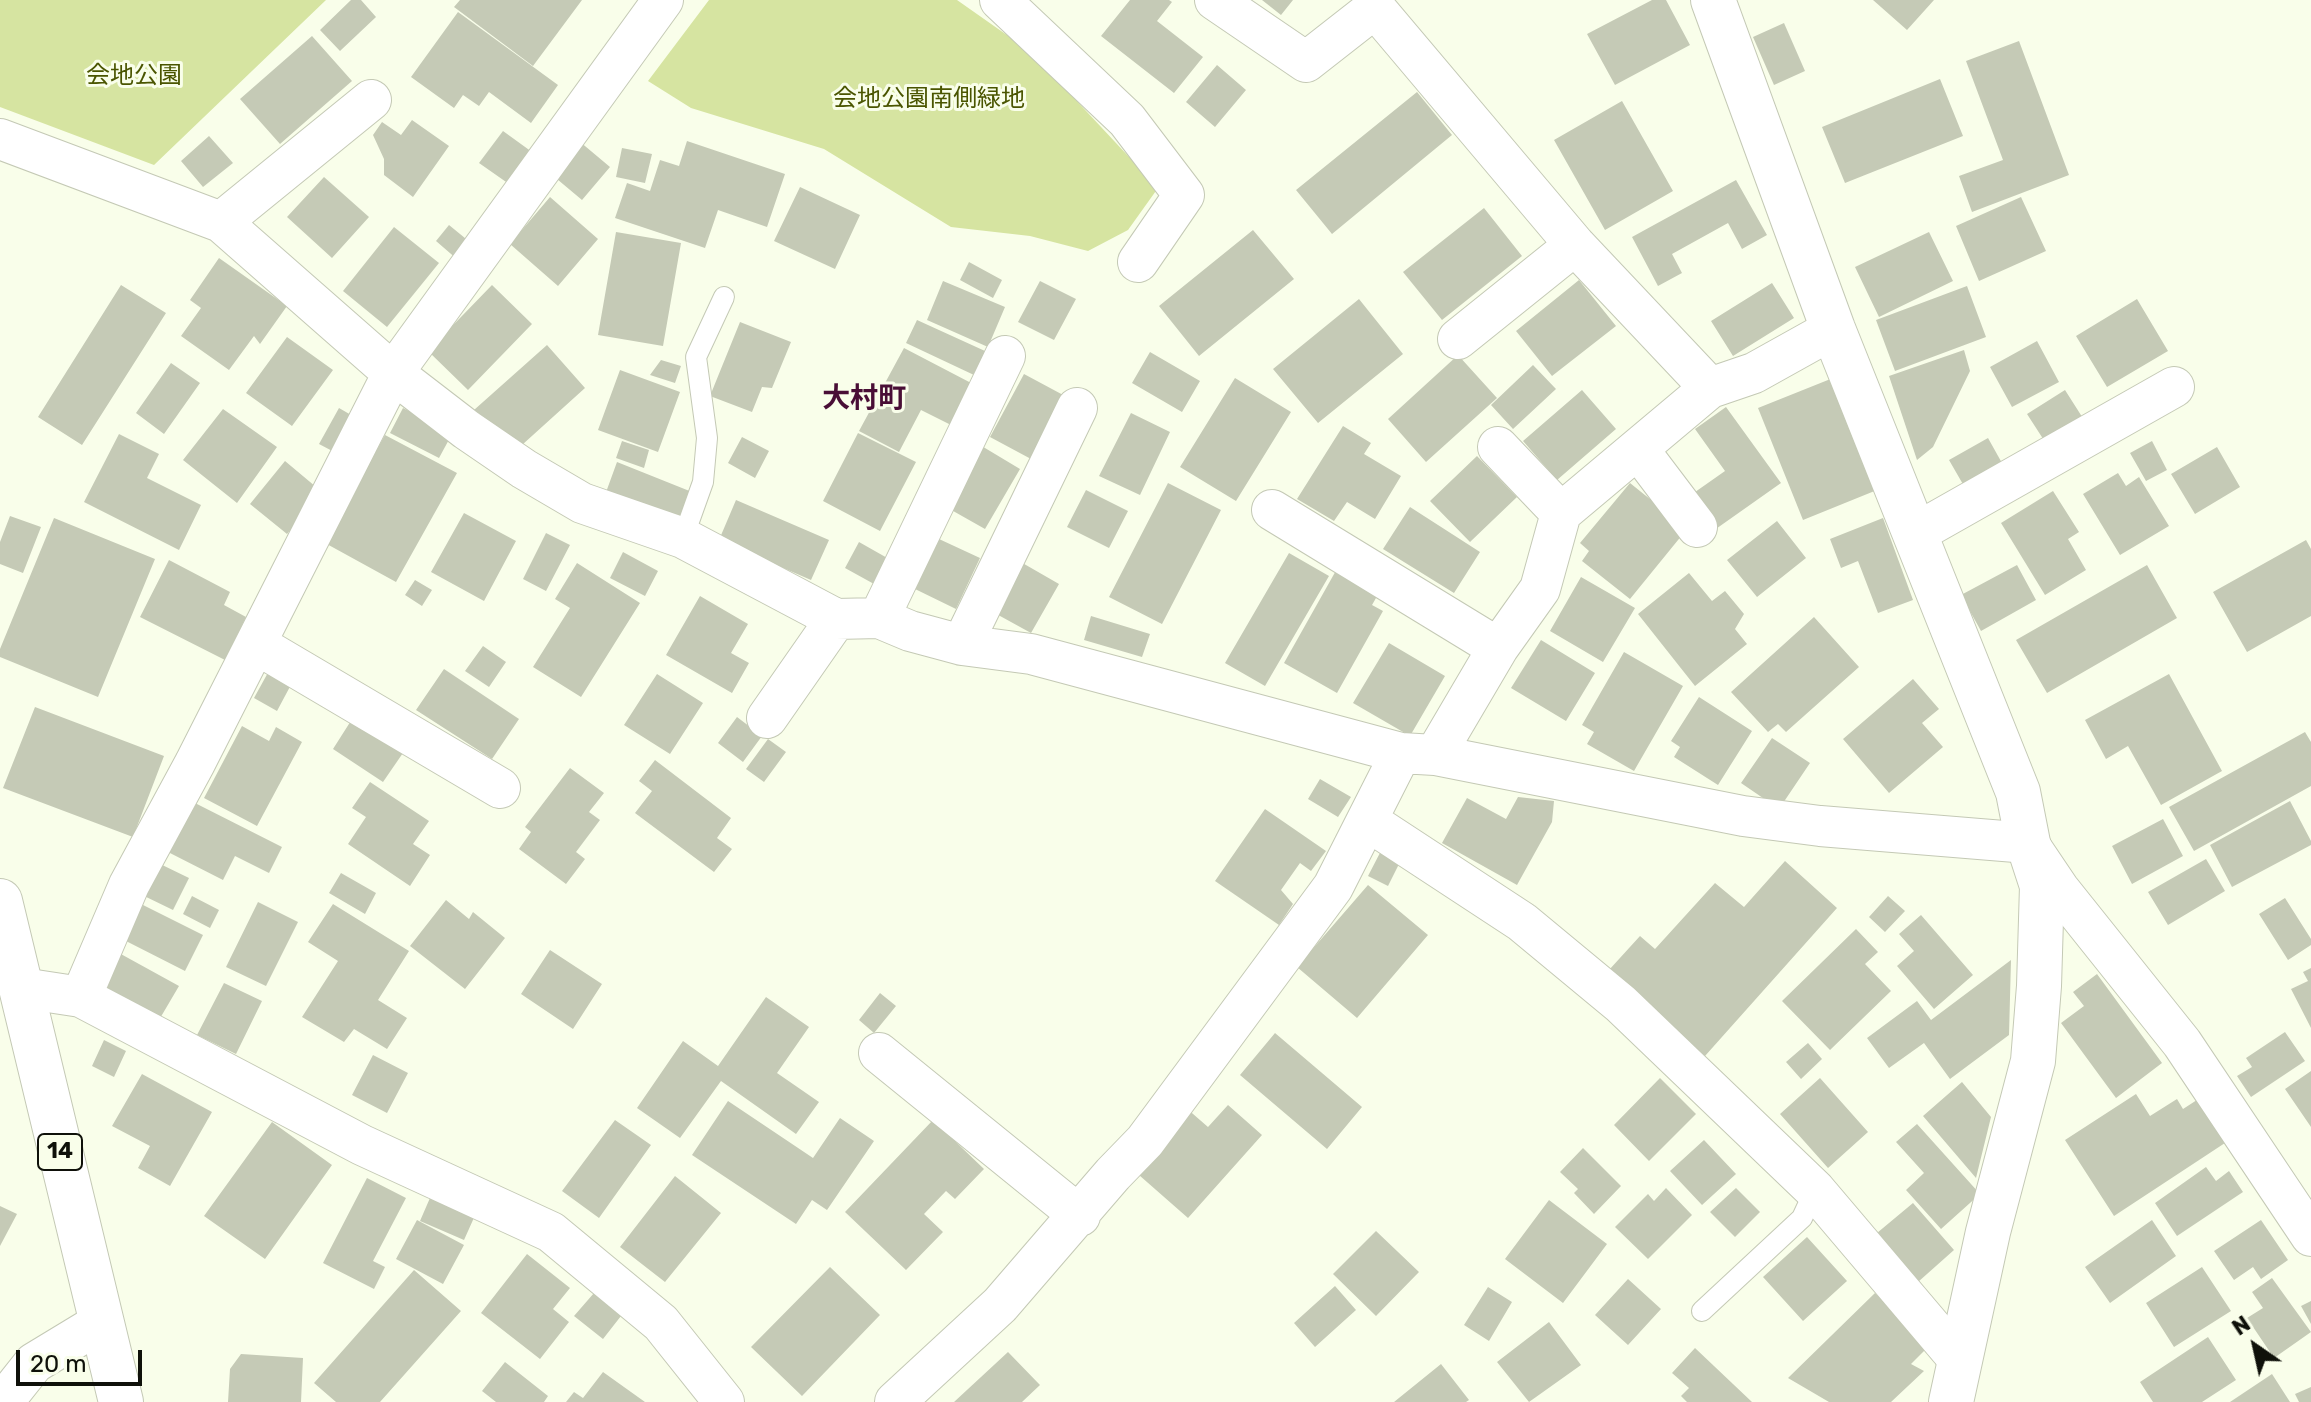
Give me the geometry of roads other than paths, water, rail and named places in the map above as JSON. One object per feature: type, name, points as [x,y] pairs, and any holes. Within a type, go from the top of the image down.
[{"type":"street","points":[[81,997],[129,885],[256,644],[393,373],[663,0]]},
{"type":"street","points":[[1000,0],[1127,120],[1184,195],[1138,262]]},
{"type":"street","points":[[1215,0],[1306,62],[1375,8],[1575,245],[1710,388]]},
{"type":"street","points":[[1713,0],[1833,329],[2018,792],[2028,843],[2042,886],[2033,1061],[1988,1232],[1956,1382]]},
{"type":"street","points":[[221,222],[371,100]]},
{"type":"street","points":[[0,139],[221,222],[393,373],[467,430],[582,503],[683,538],[836,619],[879,618],[910,631],[962,645],[1031,654],[1418,754],[1743,816],[1820,826],[2028,843]]},
{"type":"street","points":[[1458,339],[1575,245]]},
{"type":"street","points":[[895,1402],[1000,1305],[1145,1141],[1333,887],[1368,821],[1540,589],[1561,513],[1710,388],[1754,373],[1833,329]]},
{"type":"street","points":[[879,618],[1005,356]]},
{"type":"street","points":[[1916,533],[2174,387]]},
{"type":"street","points":[[962,645],[1077,408]]},
{"type":"street","points":[[1498,447],[1561,513]]},
{"type":"street","points":[[1638,449],[1697,527]]},
{"type":"street","points":[[1272,510],[1498,648]]},
{"type":"street","points":[[767,718],[836,619]]},
{"type":"street","points":[[256,644],[500,788]]},
{"type":"street","points":[[1368,821],[1522,922],[1621,1004],[1815,1190],[1956,1382]]},
{"type":"street","points":[[2028,843],[2059,889],[2182,1043],[2311,1236]]},
{"type":"street","name":"14","points":[[0,901],[121,1402]]},
{"type":"street","points":[[22,988],[81,997],[362,1145],[551,1232],[661,1323],[724,1402]]},
{"type":"street","points":[[879,1053],[1080,1216]]},
{"type":"street","points":[[3,1402],[34,1363],[100,1323]]},
{"type":"lane","points":[[683,538],[703,482],[707,438],[696,357],[724,297]]},
{"type":"lane","points":[[1702,1311],[1802,1218],[1815,1190]]},
{"type":"district","name":"大村町","points":[[864,399]]},
{"type":"park label","name":"会地公園","points":[[134,76]]},
{"type":"park label","name":"会地公園南側緑地","points":[[929,99]]}]
